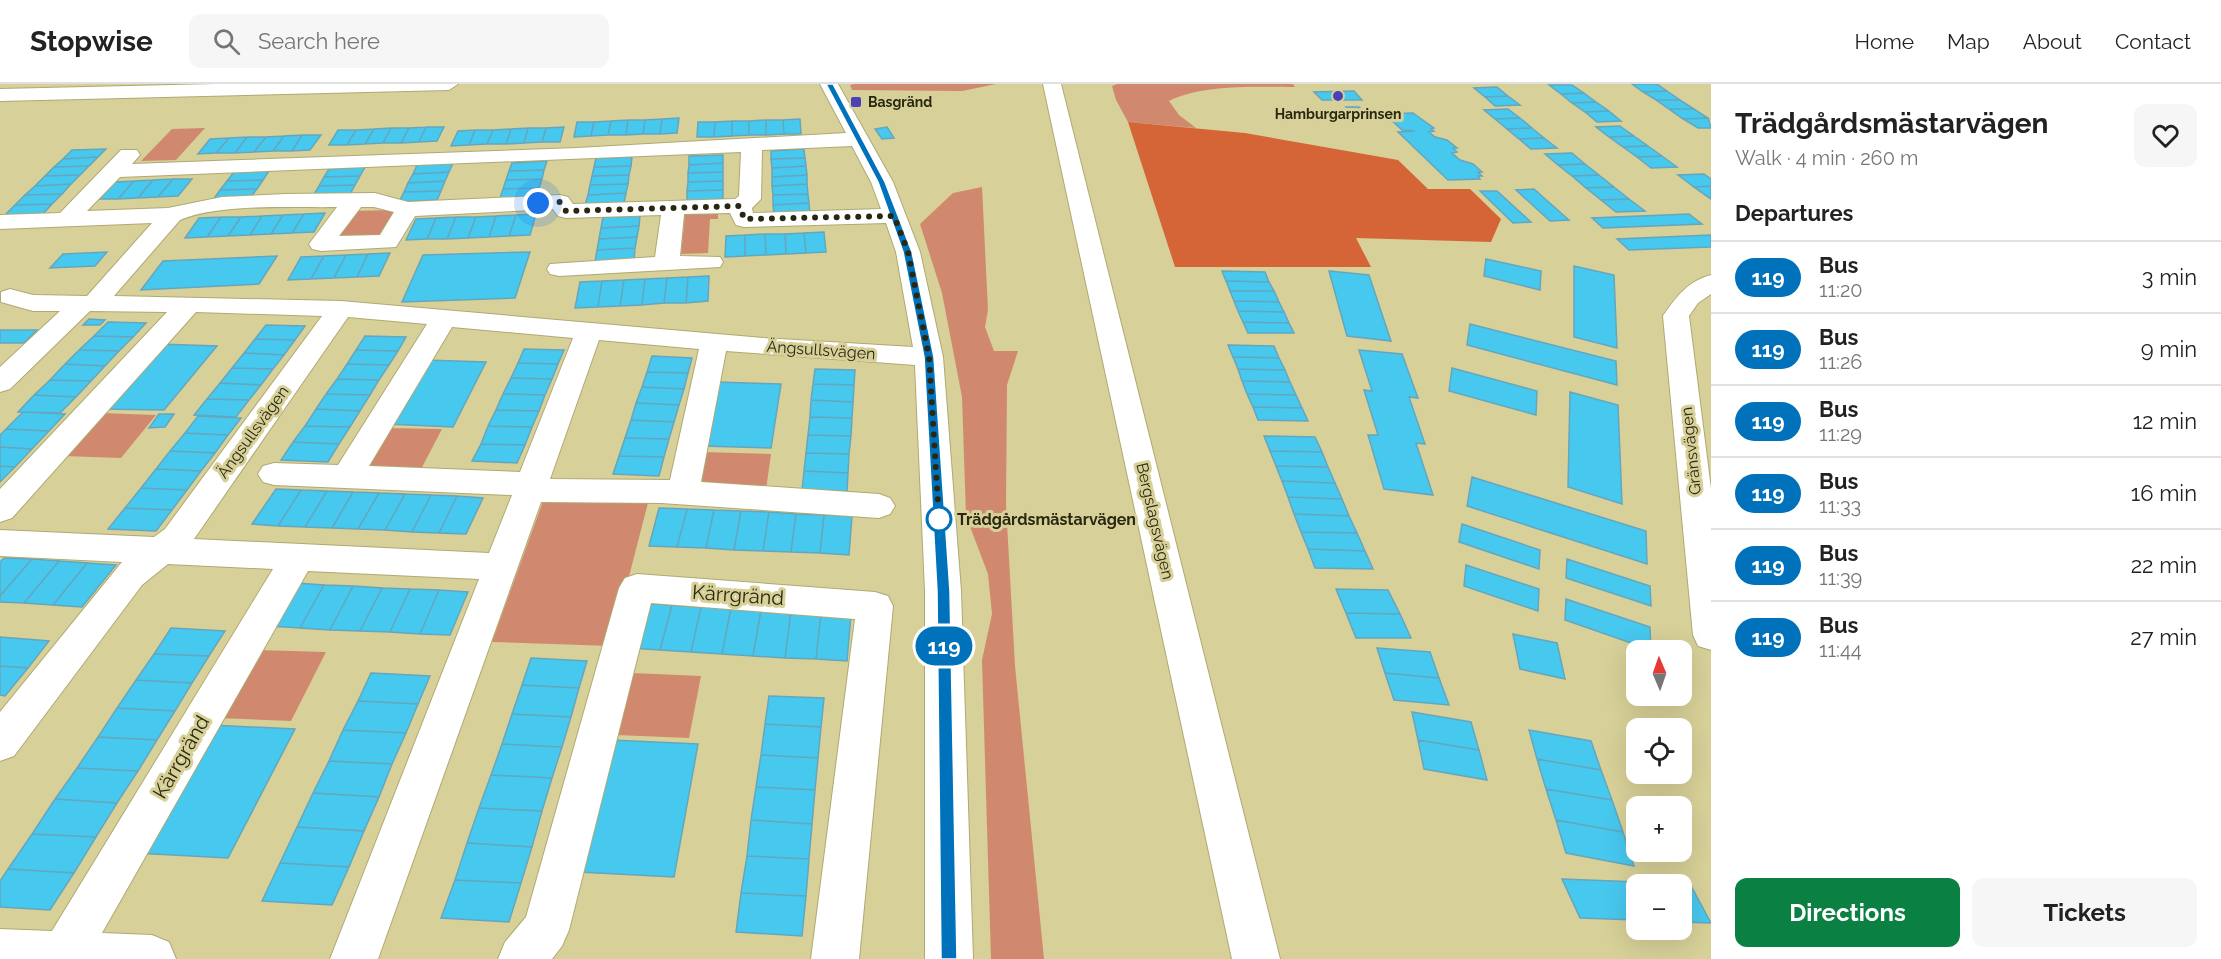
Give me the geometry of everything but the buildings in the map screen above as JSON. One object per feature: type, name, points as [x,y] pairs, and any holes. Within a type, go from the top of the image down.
[{"type":"street","points":[[0,95],[449,84]]},
{"type":"street","points":[[829,84],[882,182],[908,252],[929,357],[943,591],[949,959]]},
{"type":"street","name":"Bergslagsvägen","points":[[1052,84],[1256,959]]},
{"type":"street","points":[[0,222],[178,212],[222,204],[286,201],[364,201],[407,209],[568,192],[752,147],[859,139]]},
{"type":"street","points":[[114,171],[403,160],[568,192],[673,208],[740,206],[750,199],[752,147]]},
{"type":"street","points":[[67,219],[135,150]]},
{"type":"street","points":[[403,160],[321,244],[388,242],[407,209]]},
{"type":"street","points":[[0,383],[89,303],[178,212],[218,167]]},
{"type":"street","points":[[740,206],[744,219],[894,216]]},
{"type":"street","points":[[667,264],[673,208]]},
{"type":"street","points":[[559,269],[711,262]]},
{"type":"street","name":"Gränsvägen","points":[[1711,283],[1688,298],[1676,316],[1697,382],[1711,635]]},
{"type":"street","name":"Ängsullsvägen","points":[[10,297],[33,303],[189,304],[341,309],[714,342],[929,357]]},
{"type":"street","points":[[0,510],[189,304]]},
{"type":"street","name":"Ängsullsvägen","points":[[162,552],[177,538],[341,309]]},
{"type":"street","points":[[347,477],[444,318]]},
{"type":"street","points":[[354,959],[589,331]]},
{"type":"street","points":[[683,492],[714,342]]},
{"type":"street","points":[[274,474],[683,492],[879,506]]},
{"type":"street","points":[[0,543],[501,567]]},
{"type":"street","points":[[0,743],[130,574],[162,552]]},
{"type":"street","name":"Kärrgränd","points":[[64,955],[298,558]]},
{"type":"street","name":"Kärrgränd","points":[[522,959],[546,930],[636,588],[875,606],[835,959]]},
{"type":"street","points":[[0,952],[152,959]]},
{"type":"shaded area","points":[[996,84],[962,91],[852,90],[850,85]]},
{"type":"shaded area","points":[[1117,84],[1293,84],[1295,87],[1214,89],[1169,101],[1179,115],[1196,128],[1128,122],[1116,100],[1112,86]]},
{"type":"shaded area","points":[[1128,122],[1245,133],[1398,160],[1428,189],[1470,189],[1501,219],[1491,242],[1356,238],[1371,267],[1175,267]]},
{"type":"shaded area","points":[[205,128],[176,160],[141,161],[172,129]]},
{"type":"shaded area","points":[[982,187],[988,310],[985,327],[994,351],[1018,351],[1007,385],[1006,505],[1015,666],[1044,959],[991,959],[982,660],[992,614],[988,574],[966,516],[962,397],[942,293],[920,224],[953,193]]},
{"type":"shaded area","points":[[394,210],[381,235],[338,237],[353,211]]},
{"type":"shaded area","points":[[718,213],[718,219],[710,219],[708,253],[681,254],[685,214]]},
{"type":"shaded area","points":[[101,413],[156,415],[121,458],[63,456]]},
{"type":"shaded area","points":[[385,428],[442,429],[419,473],[360,471]]},
{"type":"shaded area","points":[[702,452],[771,454],[766,490],[694,489]]},
{"type":"shaded area","points":[[545,496],[649,499],[611,646],[492,642]]},
{"type":"shaded area","points":[[256,650],[326,652],[291,721],[217,718]]},
{"type":"shaded area","points":[[631,673],[701,676],[689,738],[616,735]]},
{"type":"bus line","name":"119","points":[[829,84],[882,182],[908,252],[929,357],[943,591],[949,959]]},
{"type":"place","name":"Hamburgarprinsen","points":[[1338,96]]},
{"type":"place","name":"Basgränd","points":[[856,102]]},
{"type":"place","name":"Trädgårdsmästarvägen","points":[[939,519]]},
{"type":"route","points":[[538,203],[560,202],[566,211],[740,206],[744,219],[894,216],[908,252],[929,357],[939,519]]}]
